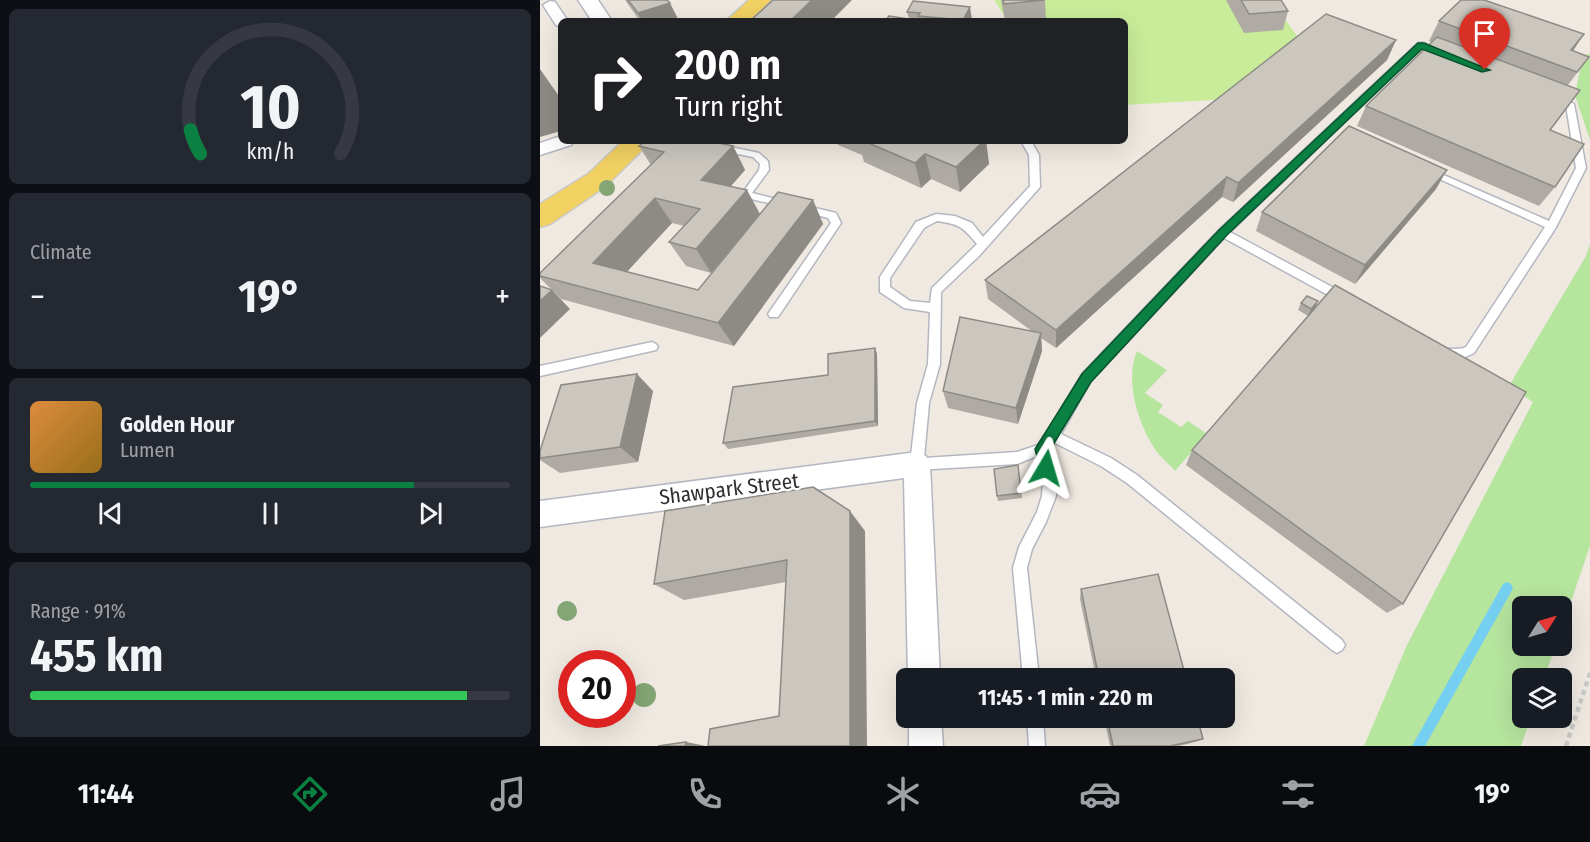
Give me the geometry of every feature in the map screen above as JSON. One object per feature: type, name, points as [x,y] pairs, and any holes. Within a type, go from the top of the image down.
[{"type":"main road","points":[[744,18],[769,9]]},
{"type":"main road","points":[[546,212],[564,181],[605,144]]},
{"type":"main road","points":[[546,212],[597,180],[635,144]]},
{"type":"street","points":[[588,0],[600,18]]},
{"type":"street","points":[[550,4],[559,18]]},
{"type":"street","points":[[540,149],[558,143]]},
{"type":"street","points":[[917,464],[924,668]]},
{"type":"street","name":"Shawpark Street","points":[[540,514],[917,464]]},
{"type":"street","points":[[925,728],[926,746]]},
{"type":"lane","points":[[1028,144],[1034,155],[1035,188],[936,291],[933,364],[923,403],[917,464],[1017,458],[1042,449],[1053,436],[1086,378],[1223,232],[1421,45],[1453,58]]},
{"type":"lane","points":[[1435,348],[1459,355],[1470,350],[1551,226],[1581,168],[1570,104],[1549,95]]},
{"type":"lane","points":[[1333,128],[1344,133]]},
{"type":"lane","points":[[710,146],[764,159],[764,170],[746,195],[828,213],[835,219],[834,227],[774,314]]},
{"type":"lane","points":[[1420,167],[1551,226]]},
{"type":"lane","points":[[935,308],[908,305],[884,290],[885,277],[920,225],[936,217],[955,220],[968,226],[983,244]]},
{"type":"lane","points":[[1223,232],[1353,303]]},
{"type":"lane","points":[[540,371],[652,347]]},
{"type":"lane","points":[[1053,436],[1106,462],[1132,479],[1337,645]]},
{"type":"lane","points":[[1030,668],[1020,568],[1021,554],[1048,499],[1050,486],[1042,449]]},
{"type":"lane","points":[[1036,728],[1037,746]]},
{"type":"path","points":[[1566,746],[1590,673]]},
{"type":"green space","points":[[994,0],[1272,0],[1301,42],[1231,99],[1128,105],[1128,18],[1006,18]]},
{"type":"green space","points":[[1590,54],[1590,140],[1575,95],[1583,55]]},
{"type":"green space","points":[[1590,244],[1590,546],[1572,599],[1572,596],[1512,596],[1512,656],[1552,656],[1548,668],[1512,668],[1512,728],[1527,728],[1521,746],[1364,746],[1407,645],[1533,402],[1509,386],[1586,256]]},
{"type":"green space","points":[[1137,351],[1167,370],[1145,393],[1163,405],[1158,412],[1181,427],[1188,421],[1207,434],[1175,471],[1160,456],[1147,436],[1134,400],[1132,374]]},
{"type":"building","points":[[628,0],[667,0],[670,3],[638,13]]},
{"type":"building","points":[[773,0],[812,0],[793,18],[753,18]]},
{"type":"building","points":[[1003,0],[1045,0],[1004,4]]},
{"type":"building","points":[[1241,0],[1281,0],[1288,11],[1249,14]]},
{"type":"building","points":[[1461,0],[1484,0],[1584,34],[1571,50],[1589,57],[1577,72],[1439,21]]},
{"type":"building","points":[[913,1],[970,7],[964,18],[918,16],[920,13],[907,12]]},
{"type":"building","points":[[1326,14],[1396,40],[1238,183],[1227,177],[1056,330],[985,280]]},
{"type":"building","points":[[1437,37],[1580,90],[1550,130],[1584,144],[1555,187],[1366,106]]},
{"type":"building","points":[[1349,126],[1447,170],[1365,265],[1262,212]]},
{"type":"building","points":[[641,144],[724,144],[733,146],[701,180],[747,190],[696,249],[669,242],[700,209],[655,198],[593,263],[698,290],[778,192],[813,200],[718,323],[540,276],[540,273],[664,152],[639,146]]},
{"type":"building","points":[[871,144],[981,144],[956,167],[925,154],[915,163]]},
{"type":"building","points":[[1335,285],[1526,392],[1403,604],[1192,450]]},
{"type":"building","points":[[540,286],[552,290],[540,301]]},
{"type":"building","points":[[1307,296],[1318,301],[1311,309],[1301,303]]},
{"type":"building","points":[[960,317],[1041,333],[1016,408],[943,391]]},
{"type":"building","points":[[875,348],[875,421],[723,443],[733,387],[828,375],[828,354]]},
{"type":"building","points":[[637,374],[620,447],[540,458],[540,451],[561,385]]},
{"type":"building","points":[[1018,465],[1021,493],[997,496],[994,469]]},
{"type":"building","points":[[813,487],[850,511],[850,746],[708,746],[710,729],[779,716],[787,560],[654,584],[665,511]]},
{"type":"building","points":[[1158,574],[1183,668],[1097,668],[1081,589]]},
{"type":"building","points":[[1109,728],[1200,728],[1203,739],[1170,746],[1113,746]]},
{"type":"building","points":[[686,742],[685,746],[658,746]]},
{"type":"waterway","points":[[1418,746],[1507,588]]},
{"type":"route","points":[[1046,468],[1042,449],[1053,436],[1086,378],[1223,232],[1421,45],[1485,70]]}]
